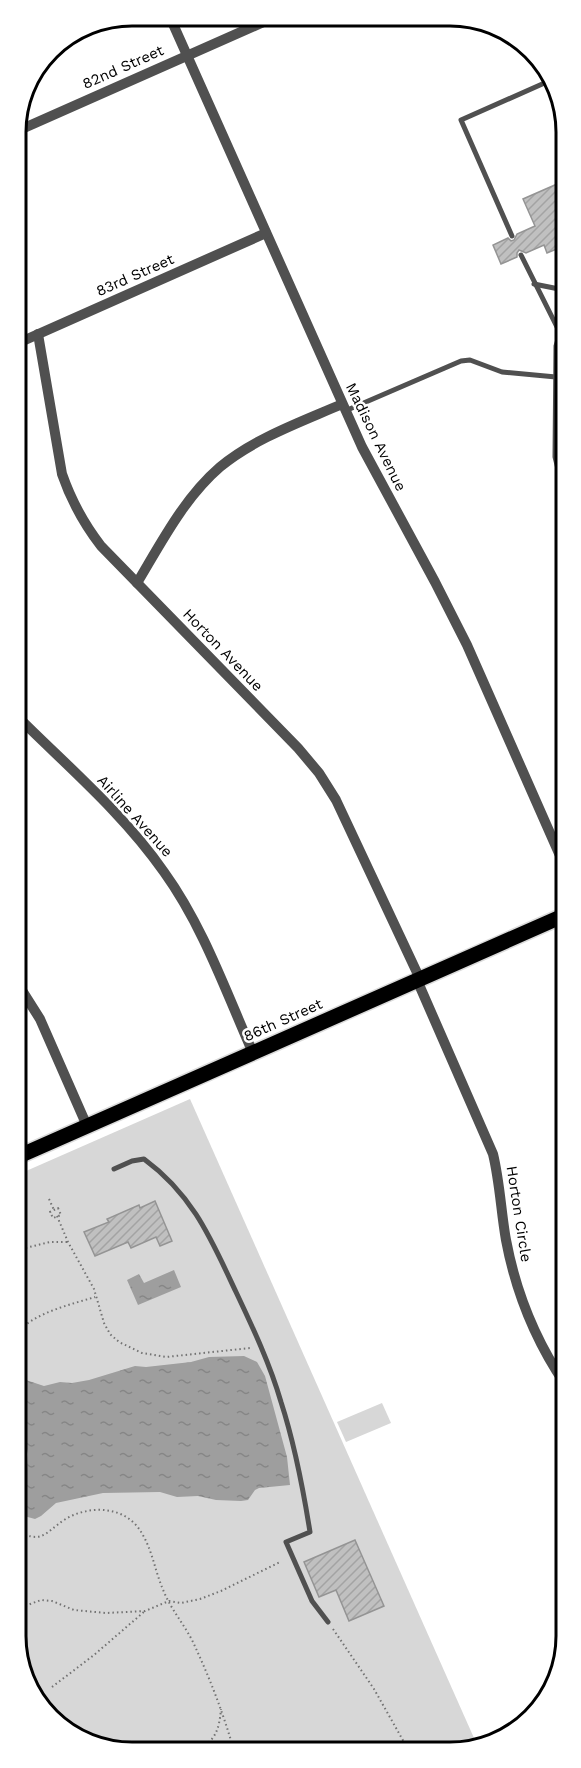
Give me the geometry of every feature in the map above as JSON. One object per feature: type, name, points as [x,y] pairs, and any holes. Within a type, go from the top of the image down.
[{"type":"main road","name":"86th Street","points":[[26,1153],[555,919]]},
{"type":"street","name":"Madison Avenue","points":[[174,26],[362,447],[435,582],[466,645],[556,846]]},
{"type":"street","name":"82nd Street","points":[[26,127],[254,26]]},
{"type":"street","name":"83rd Street","points":[[26,339],[266,233]]},
{"type":"street","name":"Horton Avenue","points":[[38,334],[62,474],[69,494],[88,529],[101,546],[298,748],[319,773],[351,829],[419,980]]},
{"type":"street","points":[[137,583],[190,499],[218,469],[233,457],[268,437],[344,407]]},
{"type":"street","name":"Airline Avenue","points":[[26,725],[139,839],[165,873],[197,928],[253,1053]]},
{"type":"street","name":"Horton Circle","points":[[419,980],[493,1154],[499,1177],[506,1239],[514,1276],[526,1312],[555,1369]]},
{"type":"street","points":[[26,997],[40,1019],[87,1126]]},
{"type":"lane","points":[[512,236],[461,120],[544,83]]},
{"type":"lane","points":[[521,255],[534,284],[556,321]]},
{"type":"lane","points":[[534,284],[556,287]]},
{"type":"lane","points":[[344,407],[461,360],[470,360],[502,372],[556,377]]},
{"type":"lane","points":[[556,391],[556,460]]},
{"type":"lane","points":[[114,1169],[132,1161],[144,1159],[159,1170],[186,1199],[207,1229],[264,1354],[281,1402],[301,1477],[310,1532],[286,1542],[312,1601],[328,1622]]},
{"type":"path","points":[[49,1199],[54,1210],[50,1212],[53,1218],[57,1216],[68,1242],[94,1289],[104,1323],[110,1334],[119,1342],[142,1353],[176,1356],[252,1348],[264,1354]]},
{"type":"path","points":[[26,1247],[50,1242],[68,1242]]},
{"type":"path","points":[[26,1323],[44,1314],[96,1296]]},
{"type":"path","points":[[26,1535],[32,1538],[43,1537],[65,1520],[82,1512],[95,1510],[111,1510],[134,1523],[145,1536],[160,1583],[191,1638],[221,1706],[231,1742]]},
{"type":"path","points":[[52,1687],[146,1611],[170,1601],[181,1603],[221,1592],[280,1562]]},
{"type":"path","points":[[26,1606],[41,1600],[52,1601],[74,1610],[106,1613],[146,1611]]},
{"type":"path","points":[[328,1622],[374,1689],[404,1742]]},
{"type":"path","points":[[212,1742],[220,1725],[221,1706]]},
{"type":"shaded area","points":[[190,1099],[475,1739],[463,1742],[118,1742],[78,1728],[67,1721],[47,1701],[31,1671],[26,1650],[26,1171]]},
{"type":"shaded area","points":[[382,1403],[391,1423],[346,1442],[337,1422]]},
{"type":"water","points":[[174,1270],[181,1287],[138,1305],[127,1280],[139,1274],[144,1283]]},
{"type":"water","points":[[244,1356],[257,1362],[265,1376],[287,1457],[290,1485],[259,1488],[248,1500],[241,1501],[216,1500],[198,1496],[177,1497],[160,1492],[103,1493],[56,1503],[35,1519],[26,1517],[28,1454],[26,1380],[44,1386],[60,1382],[72,1383],[135,1366],[191,1362],[209,1357]]},
{"type":"building","points":[[556,185],[556,249],[547,253],[544,245],[526,253],[519,250],[517,257],[501,264],[493,245],[508,238],[511,241],[514,240],[517,234],[535,226],[523,199]]},
{"type":"building","points":[[155,1201],[172,1241],[160,1246],[156,1237],[131,1248],[128,1242],[95,1256],[84,1232],[109,1222],[107,1219],[139,1205],[140,1208]]},
{"type":"building","points":[[355,1540],[384,1606],[349,1621],[336,1590],[319,1597],[304,1562]]}]
